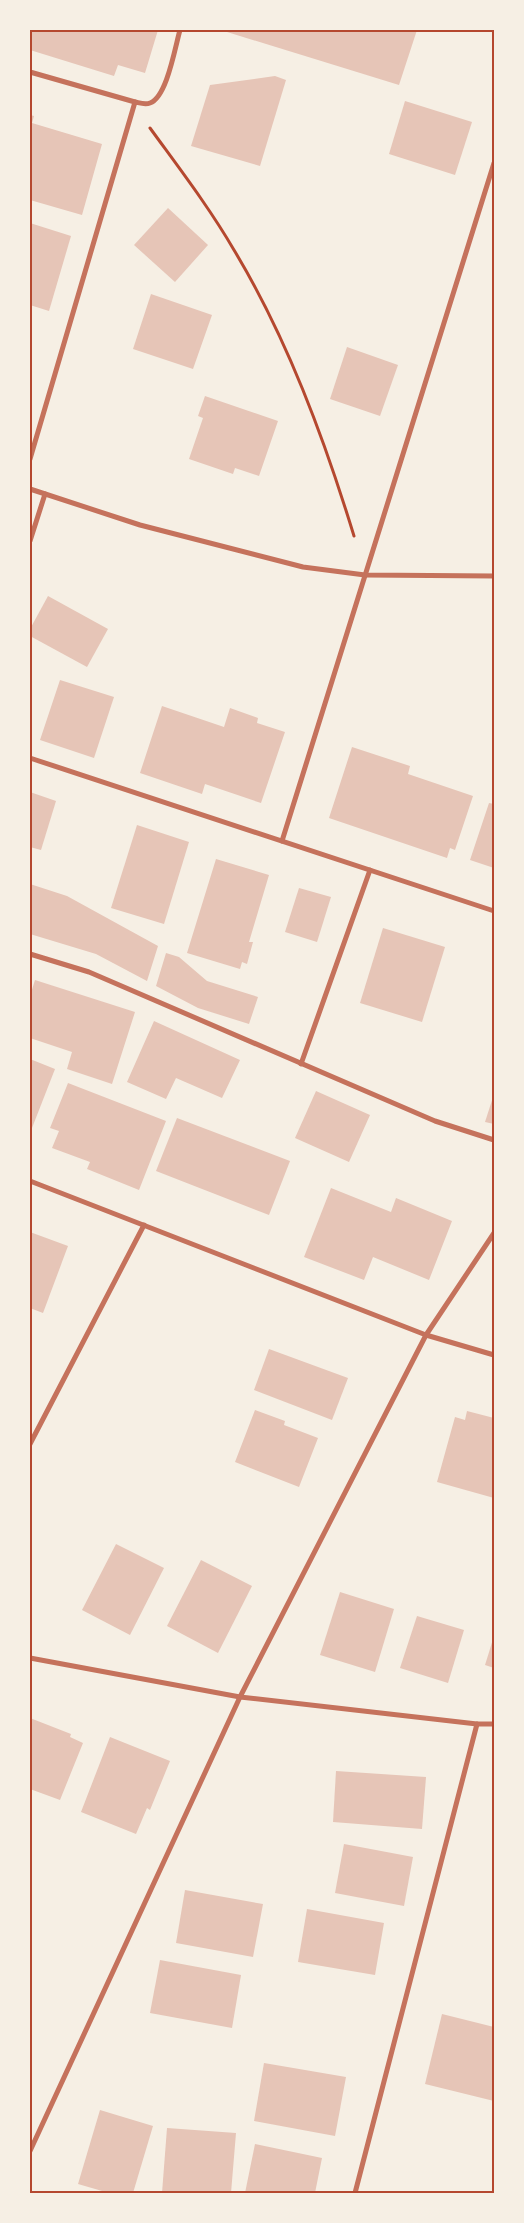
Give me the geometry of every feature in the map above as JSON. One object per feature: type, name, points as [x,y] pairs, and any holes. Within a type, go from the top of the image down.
[{"type":"street","points":[[30,72],[145,104],[158,97],[163,88],[180,30]]},
{"type":"street","points":[[30,459],[134,102]]},
{"type":"street","points":[[282,841],[494,163]]},
{"type":"street","points":[[30,489],[140,524],[231,550],[303,567],[365,575],[494,576]]},
{"type":"street","points":[[30,540],[45,494]]},
{"type":"street","points":[[30,758],[494,912]]},
{"type":"street","points":[[301,1064],[370,870]]},
{"type":"street","points":[[30,954],[89,972],[435,1120],[494,1140]]},
{"type":"street","points":[[30,1181],[426,1336],[494,1355]]},
{"type":"street","points":[[30,1444],[144,1225]]},
{"type":"street","points":[[30,2151],[240,1697],[426,1336],[494,1233]]},
{"type":"street","points":[[30,1658],[240,1697],[476,1724],[494,1724]]},
{"type":"street","points":[[356,2193],[476,1724]]},
{"type":"path","points":[[134,102],[143,118],[194,187],[234,250],[262,303],[294,371],[336,476],[365,575]]},
{"type":"building","points":[[30,30],[158,30],[145,73],[118,65],[114,76],[30,50]]},
{"type":"building","points":[[228,30],[417,30],[399,85],[227,32]]},
{"type":"building","points":[[275,76],[286,80],[260,166],[191,146],[210,85]]},
{"type":"building","points":[[405,101],[472,122],[455,175],[389,154]]},
{"type":"building","points":[[30,115],[34,116],[32,123],[102,144],[82,215],[30,200]]},
{"type":"building","points":[[168,208],[208,245],[175,282],[134,245]]},
{"type":"building","points":[[30,223],[71,236],[49,311],[30,305]]},
{"type":"building","points":[[151,294],[212,315],[193,369],[133,349]]},
{"type":"building","points":[[347,347],[398,365],[380,416],[330,399]]},
{"type":"building","points":[[205,396],[278,421],[259,476],[235,468],[233,474],[189,459],[203,418],[198,416]]},
{"type":"building","points":[[48,596],[108,629],[87,667],[30,636],[30,629]]},
{"type":"building","points":[[60,680],[114,697],[94,758],[40,740]]},
{"type":"building","points":[[162,706],[224,727],[230,708],[258,718],[257,723],[285,732],[261,803],[205,784],[202,794],[140,773]]},
{"type":"building","points":[[352,747],[410,766],[408,774],[473,796],[455,850],[450,848],[447,858],[329,818]]},
{"type":"building","points":[[30,792],[56,801],[41,850],[30,847]]},
{"type":"building","points":[[489,803],[494,804],[494,868],[470,860]]},
{"type":"building","points":[[137,825],[189,842],[164,924],[111,908]]},
{"type":"building","points":[[216,859],[269,875],[249,942],[253,942],[247,964],[242,962],[240,969],[187,953]]},
{"type":"building","points":[[30,884],[67,896],[158,946],[147,981],[96,954],[30,934]]},
{"type":"building","points":[[299,888],[331,897],[317,942],[285,932]]},
{"type":"building","points":[[383,928],[445,947],[422,1022],[360,1003]]},
{"type":"building","points":[[166,953],[179,957],[207,981],[258,997],[249,1024],[198,1008],[156,986]]},
{"type":"building","points":[[35,980],[135,1012],[112,1084],[67,1069],[72,1052],[30,1038],[30,996]]},
{"type":"building","points":[[154,1021],[240,1060],[222,1098],[176,1078],[166,1099],[127,1082]]},
{"type":"building","points":[[30,1059],[55,1069],[32,1128],[30,1127]]},
{"type":"building","points":[[68,1083],[166,1121],[139,1190],[87,1169],[90,1162],[52,1148],[59,1131],[50,1128]]},
{"type":"building","points":[[316,1091],[370,1115],[349,1162],[295,1138]]},
{"type":"building","points":[[494,1094],[494,1124],[485,1122]]},
{"type":"building","points":[[177,1118],[290,1161],[269,1215],[156,1171]]},
{"type":"building","points":[[331,1188],[391,1212],[396,1198],[452,1221],[429,1280],[373,1257],[364,1280],[304,1257]]},
{"type":"building","points":[[30,1232],[68,1246],[43,1313],[30,1308]]},
{"type":"building","points":[[269,1349],[348,1378],[332,1420],[254,1390]]},
{"type":"building","points":[[255,1410],[285,1421],[284,1425],[318,1438],[299,1487],[235,1462]]},
{"type":"building","points":[[467,1411],[494,1418],[494,1498],[437,1482],[455,1417],[465,1420]]},
{"type":"building","points":[[116,1544],[164,1568],[130,1635],[82,1610]]},
{"type":"building","points":[[201,1560],[252,1586],[218,1653],[167,1626]]},
{"type":"building","points":[[340,1592],[394,1609],[375,1672],[320,1655]]},
{"type":"building","points":[[417,1616],[464,1630],[448,1683],[400,1668]]},
{"type":"building","points":[[494,1636],[494,1668],[485,1665]]},
{"type":"building","points":[[30,1718],[71,1734],[70,1737],[83,1743],[60,1800],[30,1789]]},
{"type":"building","points":[[110,1737],[170,1761],[150,1810],[147,1808],[136,1834],[81,1812]]},
{"type":"building","points":[[336,1771],[426,1777],[422,1829],[333,1822]]},
{"type":"building","points":[[344,1844],[413,1857],[404,1906],[335,1893]]},
{"type":"building","points":[[185,1890],[263,1904],[253,1957],[176,1943]]},
{"type":"building","points":[[307,1909],[384,1923],[375,1975],[298,1962]]},
{"type":"building","points":[[160,1960],[241,1975],[232,2028],[150,2013]]},
{"type":"building","points":[[442,2014],[494,2027],[494,2101],[425,2084]]},
{"type":"building","points":[[264,2063],[346,2077],[335,2136],[254,2121]]},
{"type":"building","points":[[100,2110],[153,2126],[133,2193],[109,2193],[78,2184]]},
{"type":"building","points":[[167,2128],[236,2133],[231,2193],[162,2193]]},
{"type":"building","points":[[255,2144],[322,2158],[315,2193],[245,2193]]}]
